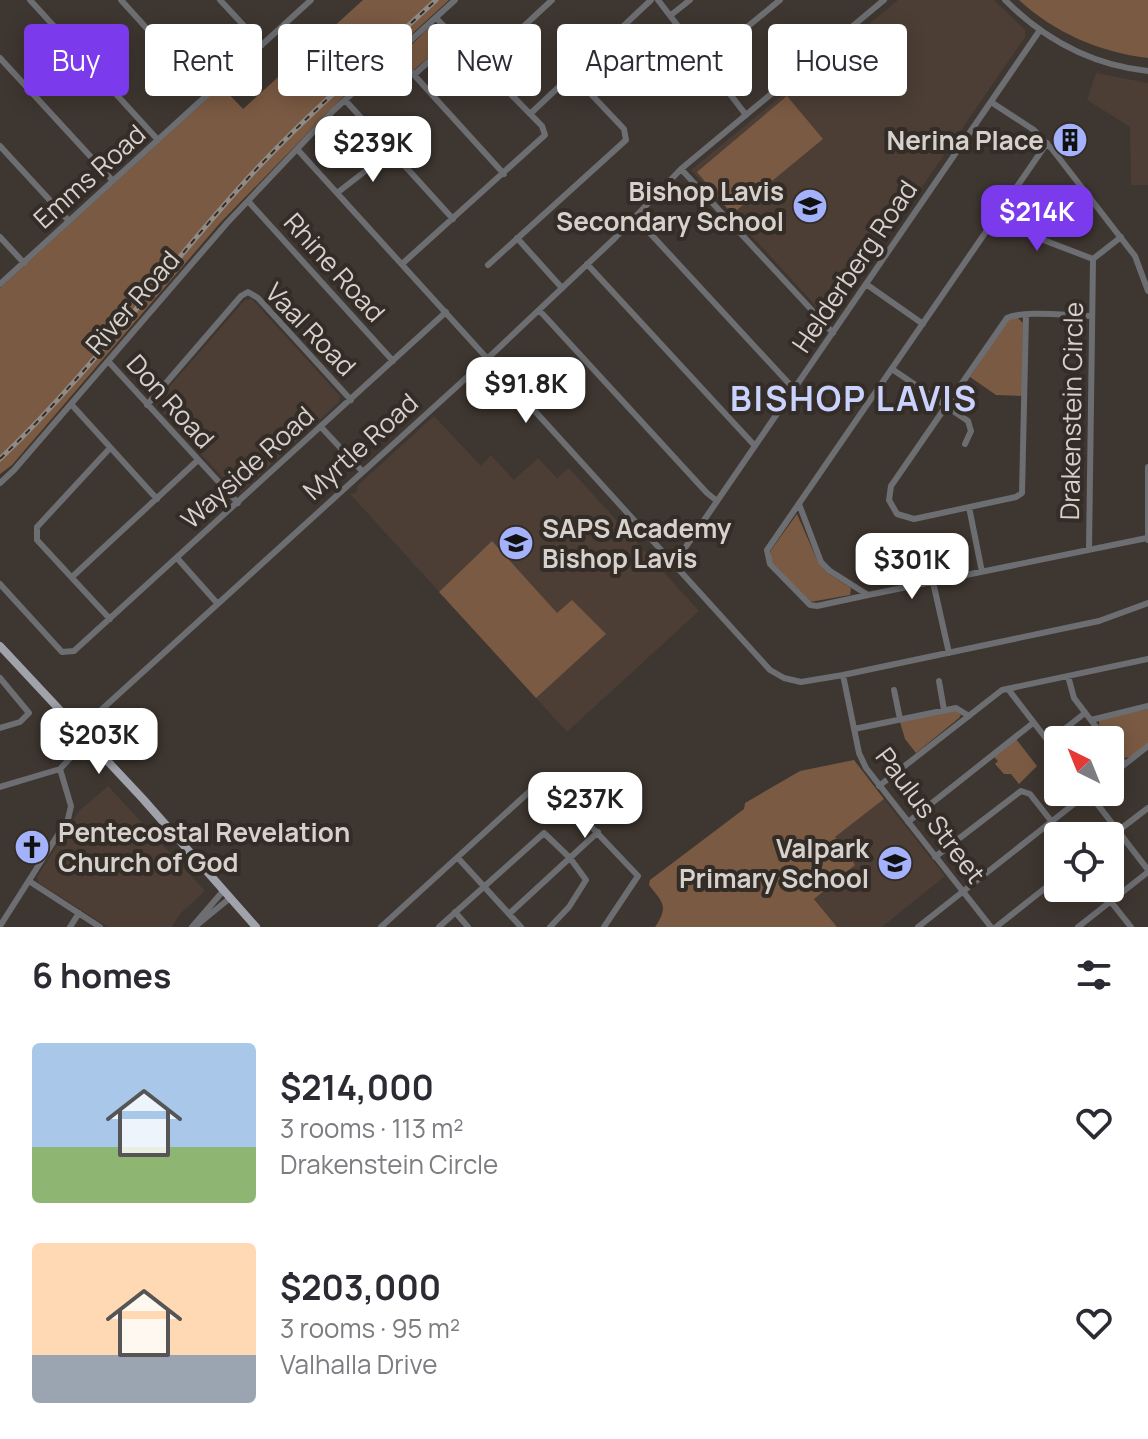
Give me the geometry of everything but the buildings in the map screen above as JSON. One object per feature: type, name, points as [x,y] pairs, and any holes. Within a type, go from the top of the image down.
[{"type":"main road","points":[[0,646],[256,927]]},
{"type":"street","points":[[30,0],[158,140]]},
{"type":"street","points":[[121,0],[145,27]]},
{"type":"street","points":[[220,0],[242,24]]},
{"type":"street","name":"River Road","points":[[412,40],[455,0]]},
{"type":"street","points":[[526,24],[552,0]]},
{"type":"street","points":[[625,24],[651,0]]},
{"type":"street","points":[[658,0],[678,24]]},
{"type":"street","points":[[671,15],[690,0]]},
{"type":"street","points":[[751,24],[780,0]]},
{"type":"street","name":"Myrtle Road","points":[[78,731],[487,359],[681,169],[884,0]]},
{"type":"street","points":[[1005,0],[1040,30],[1072,50],[1116,66],[1148,71]]},
{"type":"street","name":"Emms Road","points":[[262,45],[307,1]]},
{"type":"street","points":[[436,18],[442,24]]},
{"type":"street","name":"Helderberg Road","points":[[674,564],[1040,30]]},
{"type":"street","points":[[0,58],[113,181]]},
{"type":"street","points":[[428,62],[414,75],[504,174]]},
{"type":"street","points":[[530,114],[557,88]]},
{"type":"street","name":"Emms Road","points":[[0,284],[206,96]]},
{"type":"street","name":"River Road","points":[[0,483],[248,201],[350,96]]},
{"type":"street","points":[[402,264],[544,138],[543,128],[512,96]]},
{"type":"street","points":[[488,265],[626,140],[624,129],[593,96]]},
{"type":"street","points":[[732,96],[746,115]]},
{"type":"street","points":[[345,100],[453,219]]},
{"type":"street","points":[[991,102],[1034,130],[1047,143],[1121,237],[1140,266],[1148,291]]},
{"type":"street","name":"Drakenstein Circle","points":[[1047,143],[767,550],[770,564],[810,605],[1089,549],[1093,259]]},
{"type":"street","points":[[0,146],[69,221]]},
{"type":"street","points":[[297,149],[770,670],[784,678],[801,682],[843,675],[1099,621],[1148,603]]},
{"type":"street","points":[[337,193],[391,151]]},
{"type":"street","points":[[681,169],[833,333]]},
{"type":"street","name":"Rhine Road","points":[[248,201],[393,361]]},
{"type":"street","points":[[635,217],[794,389]]},
{"type":"street","points":[[994,221],[1093,259],[1121,237]]},
{"type":"street","points":[[0,237],[24,263]]},
{"type":"street","points":[[517,238],[562,288]]},
{"type":"street","points":[[587,264],[755,446]]},
{"type":"street","points":[[866,284],[923,324]]},
{"type":"street","name":"Vaal Road","points":[[147,405],[237,300],[248,292],[258,298],[351,400]]},
{"type":"street","points":[[539,310],[717,501]]},
{"type":"street","name":"Wayside Road","points":[[0,584],[62,652],[74,651],[446,312]]},
{"type":"street","points":[[1026,315],[1023,490],[1016,497],[909,519],[897,514],[890,504],[891,486],[1007,318],[1026,315],[1092,316]]},
{"type":"street","name":"Don Road","points":[[108,361],[238,503]]},
{"type":"street","points":[[892,369],[970,423],[971,431],[965,444]]},
{"type":"street","points":[[71,404],[157,499]]},
{"type":"street","points":[[321,427],[362,471]]},
{"type":"street","points":[[110,448],[36,530],[37,540],[110,619]]},
{"type":"street","points":[[72,577],[198,460]]},
{"type":"street","points":[[1089,549],[1147,539],[1148,467]]},
{"type":"street","points":[[799,504],[821,562],[868,595]]},
{"type":"street","points":[[969,507],[982,572]]},
{"type":"street","points":[[177,558],[217,603]]},
{"type":"street","points":[[933,582],[949,653]]},
{"type":"street","points":[[879,786],[998,692],[1148,659]]},
{"type":"street","name":"Paulus Street","points":[[843,675],[862,761],[935,857],[994,927]]},
{"type":"street","points":[[1068,676],[1072,695],[1096,726]]},
{"type":"street","points":[[0,678],[29,713],[0,728]]},
{"type":"street","points":[[939,681],[944,710]]},
{"type":"street","points":[[1008,689],[1044,737]]},
{"type":"street","points":[[894,690],[900,719]]},
{"type":"street","points":[[1091,720],[1148,706]]},
{"type":"street","points":[[854,729],[960,708],[969,716]]},
{"type":"street","points":[[1068,726],[1085,713]]},
{"type":"street","points":[[908,822],[1033,723]]},
{"type":"street","points":[[0,787],[60,769],[87,740]]},
{"type":"street","points":[[1125,764],[1148,746]]},
{"type":"street","points":[[0,926],[70,813],[71,806],[60,769]]},
{"type":"street","points":[[381,927],[545,780],[552,782],[638,876],[604,927]]},
{"type":"street","points":[[935,857],[1021,791],[1029,792],[1050,822]]},
{"type":"street","points":[[1052,822],[1072,806]]},
{"type":"street","points":[[1124,826],[1148,808]]},
{"type":"street","points":[[918,927],[1044,828]]},
{"type":"street","points":[[509,914],[598,832]]},
{"type":"street","points":[[439,927],[542,833],[548,834],[570,858],[585,875],[586,882],[550,927]]},
{"type":"street","points":[[1124,839],[1148,872],[1124,891]]},
{"type":"street","points":[[458,858],[521,927]]},
{"type":"street","points":[[29,881],[100,927]]},
{"type":"street","points":[[994,927],[1044,889]]},
{"type":"street","points":[[193,927],[227,894]]},
{"type":"street","points":[[1078,927],[1110,902]]},
{"type":"street","points":[[1112,902],[1131,927]]},
{"type":"street","points":[[455,912],[468,927]]},
{"type":"street","points":[[70,927],[79,913]]},
{"type":"shaded area","points":[[363,0],[449,0],[412,34],[412,24],[337,24]]},
{"type":"shaded area","points":[[898,0],[994,0],[1025,30],[1025,37],[832,318],[827,318],[691,170],[781,96],[907,96],[907,24],[869,24]]},
{"type":"shaded area","points":[[1019,0],[1148,0],[1148,58],[1112,51],[1079,39],[1047,22]]},
{"type":"shaded area","points":[[428,29],[428,58],[414,70],[412,68],[412,44]]},
{"type":"shaded area","points":[[1096,73],[1148,83],[1148,185],[1131,185],[1130,127],[1087,100]]},
{"type":"shaded area","points":[[278,77],[278,96],[344,96],[220,223],[12,465],[0,474],[0,288],[210,96],[231,96],[243,109],[257,96],[262,96],[262,92]]},
{"type":"shaded area","points":[[787,96],[823,139],[732,214],[697,172]]},
{"type":"shaded area","points":[[252,299],[340,396],[339,402],[241,492],[235,491],[158,407],[157,401],[245,300]]},
{"type":"shaded area","points":[[1017,317],[1023,323],[1022,396],[996,395],[970,377],[1009,319]]},
{"type":"shaded area","name":"SAPS Academy Bishop Lavis","points":[[434,416],[481,466],[491,455],[514,480],[538,458],[557,478],[569,468],[699,611],[567,732],[350,494],[354,494],[357,486]]},
{"type":"shaded area","points":[[797,514],[818,562],[829,574],[851,588],[850,595],[810,602],[771,561],[771,550]]},
{"type":"shaded area","points":[[492,541],[557,613],[572,600],[606,634],[536,698],[439,592]]},
{"type":"shaded area","points":[[1148,709],[1148,743],[1124,758],[1124,726],[1099,726],[1099,720]]},
{"type":"shaded area","points":[[957,710],[961,715],[959,718],[916,753],[905,739],[900,722]]},
{"type":"shaded area","points":[[1016,739],[1037,766],[1019,784],[1011,774],[1004,774],[995,764],[998,761],[994,757]]},
{"type":"shaded area","points":[[854,760],[884,799],[835,837],[855,865],[814,899],[837,927],[655,927],[663,909],[649,885],[650,880],[744,809],[745,803],[800,771]]},
{"type":"shaded area","points":[[108,786],[205,891],[180,914],[172,927],[108,927],[39,883],[37,877],[79,811]]},
{"type":"shaded area","name":"Valpark Primary School","points":[[884,799],[945,876],[882,927],[837,927],[814,898],[854,865],[834,837]]},
{"type":"railway","points":[[0,459],[97,356],[250,176],[318,108],[436,0]]},
{"type":"place","name":"Nerina Place","points":[[1070,140]]},
{"type":"place","name":"Bishop Lavis Secondary School","points":[[810,206]]},
{"type":"place","name":"SAPS Academy Bishop Lavis","points":[[516,543]]},
{"type":"place","name":"Pentecostal Revelation Church of God","points":[[32,847]]},
{"type":"place","name":"Valpark Primary School","points":[[895,863]]},
{"type":"district","name":"BISHOP LAVIS","points":[[854,398]]}]
